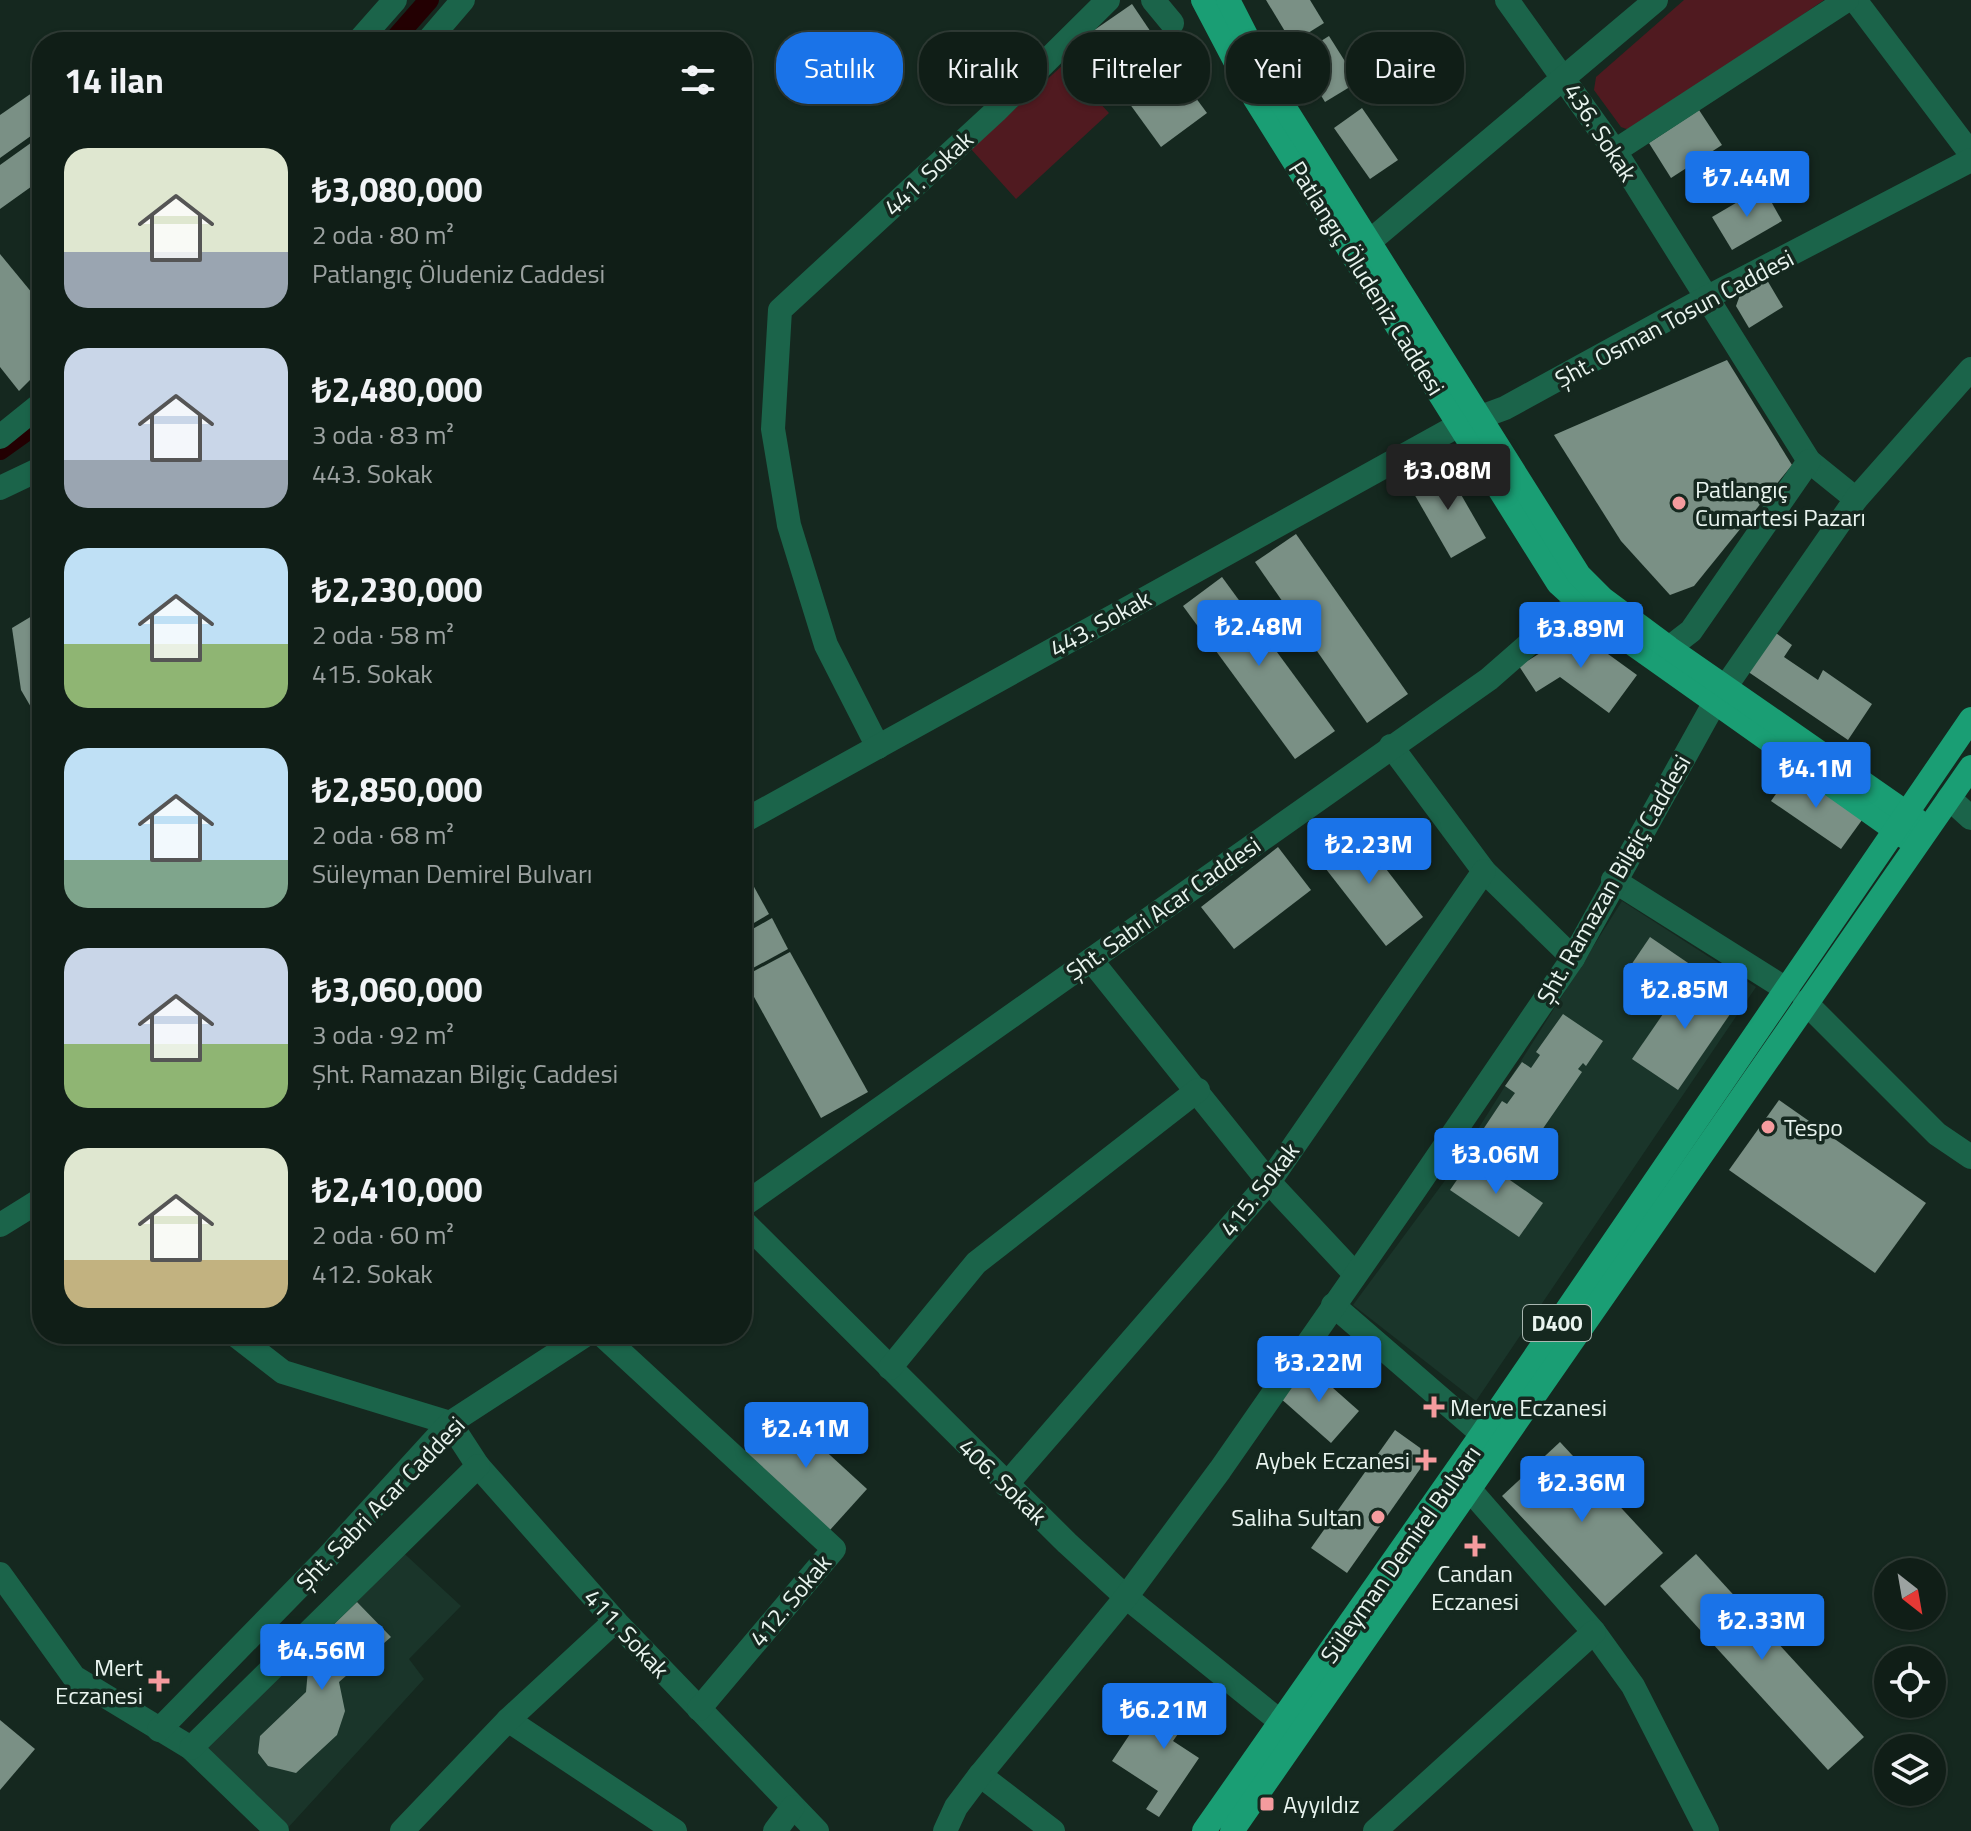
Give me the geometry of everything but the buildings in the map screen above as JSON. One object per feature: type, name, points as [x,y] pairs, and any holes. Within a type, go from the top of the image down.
[{"type":"main road","name":"Patlangıç Öludeniz Caddesi","points":[[1203,0],[1255,99],[1469,422],[1579,575],[1603,599],[1669,648],[1721,694]]},
{"type":"main road","name":"Patlangıç Öludeniz Caddesi","points":[[1228,0],[1276,94],[1369,242],[1545,565],[1577,602],[1721,694],[1920,836]]},
{"type":"main road","name":"Süleyman Demirel Bulvarı","points":[[1232,1831],[1461,1484],[1796,995],[1900,820],[1971,719]]},
{"type":"main road","name":"Süleyman Demirel Bulvarı","points":[[1204,1831],[1461,1484],[1482,1434],[1796,995],[1971,767]]},
{"type":"street","points":[[367,32],[395,0]]},
{"type":"street","points":[[436,32],[463,0]]},
{"type":"street","name":"441. Sokak","points":[[878,747],[826,645],[789,525],[773,429],[780,310],[996,111],[1108,0]]},
{"type":"street","points":[[1153,0],[1172,23]]},
{"type":"street","points":[[1369,242],[1656,0]]},
{"type":"street","points":[[1615,151],[1847,0]]},
{"type":"street","points":[[1855,0],[1971,157]]},
{"type":"street","name":"436. Sokak","points":[[1514,3],[1615,151],[1809,461],[1856,499]]},
{"type":"street","name":"Şht. Osman Tosun Caddesi","points":[[1469,422],[1971,157]]},
{"type":"street","name":"Şht. Ramazan Bilgiç Caddesi","points":[[945,1831],[956,1807],[980,1775],[1126,1597],[1220,1470],[1573,958],[1613,880],[1721,694],[1856,499],[1971,369]]},
{"type":"street","points":[[0,437],[32,411]]},
{"type":"street","name":"443. Sokak","points":[[752,816],[1469,422]]},
{"type":"street","points":[[1669,648],[1691,631],[1809,461]]},
{"type":"street","points":[[0,488],[32,473]]},
{"type":"street","name":"Şht. Sabri Acar Caddesi","points":[[752,1199],[1489,679],[1577,602]]},
{"type":"street","points":[[1391,746],[1484,871],[1573,958]]},
{"type":"street","points":[[1949,798],[1971,818]]},
{"type":"street","name":"415. Sokak","points":[[1006,1485],[1269,1182],[1484,871]]},
{"type":"street","points":[[1613,880],[1796,995],[1937,1134],[1971,1157]]},
{"type":"street","points":[[1091,960],[1269,1182],[1355,1274]]},
{"type":"street","points":[[890,1368],[976,1263],[1198,1090]]},
{"type":"street","points":[[0,1225],[32,1212]]},
{"type":"street","name":"406. Sokak","points":[[752,1230],[1006,1485],[1126,1597],[1282,1723]]},
{"type":"street","points":[[1333,1305],[1482,1434]]},
{"type":"street","points":[[247,1344],[283,1372],[450,1423]]},
{"type":"street","name":"Şht. Sabri Acar Caddesi","points":[[159,1730],[325,1560],[450,1423],[572,1344]]},
{"type":"street","name":"412. Sokak","points":[[612,1344],[834,1549],[699,1709]]},
{"type":"street","name":"411. Sokak","points":[[450,1423],[478,1466],[615,1621],[817,1831]]},
{"type":"street","points":[[191,1748],[478,1466]]},
{"type":"street","points":[[1461,1484],[1594,1632],[1633,1686],[1707,1831]]},
{"type":"street","points":[[0,1574],[74,1677],[191,1748],[277,1831]]},
{"type":"street","points":[[402,1831],[508,1720],[615,1621]]},
{"type":"street","points":[[1375,1831],[1594,1632]]},
{"type":"street","points":[[508,1720],[675,1831]]},
{"type":"street","points":[[980,1775],[1053,1831]]},
{"type":"street","points":[[775,1831],[793,1807]]},
{"type":"shaded area","points":[[1684,0],[1824,0],[1632,131],[1621,127],[1594,90],[1596,77]]},
{"type":"shaded area","points":[[1063,65],[1063,104],[1101,104],[1109,113],[1016,199],[971,149],[1020,104],[1047,104],[1047,80]]},
{"type":"shaded area","points":[[1622,901],[1756,987],[1476,1401],[1353,1305],[1449,1175]]},
{"type":"shaded area","points":[[395,1545],[461,1606],[409,1659],[424,1679],[285,1831],[191,1748]]},
{"type":"waterway","points":[[401,32],[429,0]]},
{"type":"waterway","points":[[0,450],[32,427]]},
{"type":"place","name":"Patlangıç Cumartesi Pazarı","points":[[1679,503]]},
{"type":"place","name":"Tespo","points":[[1768,1127]]},
{"type":"place","name":"Merve Eczanesi","points":[[1434,1407]]},
{"type":"place","name":"Aybek Eczanesi","points":[[1426,1460]]},
{"type":"place","name":"Saliha Sultan","points":[[1378,1517]]},
{"type":"place","name":"Candan Eczanesi","points":[[1475,1546]]},
{"type":"place","name":"Mert Eczanesi","points":[[159,1681]]},
{"type":"place","name":"Ayyıldız","points":[[1267,1804]]}]
